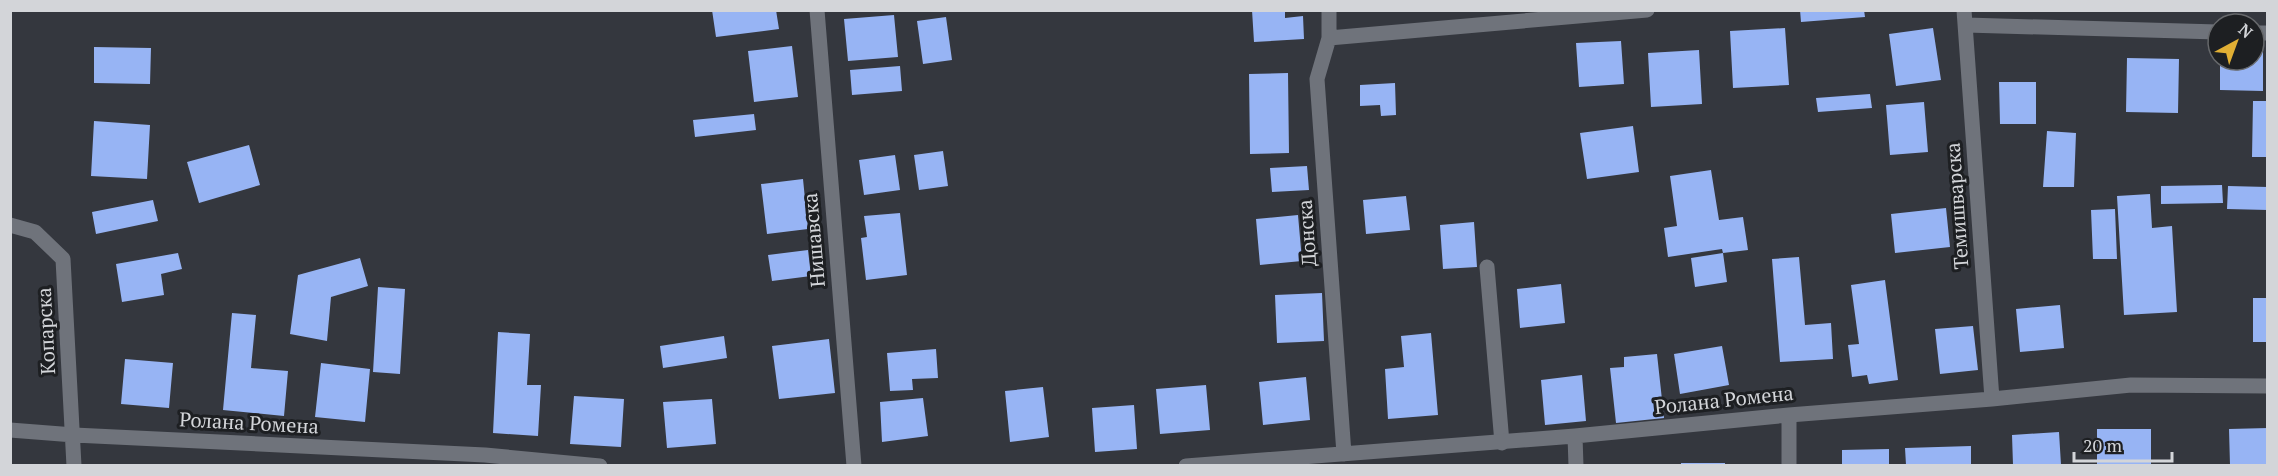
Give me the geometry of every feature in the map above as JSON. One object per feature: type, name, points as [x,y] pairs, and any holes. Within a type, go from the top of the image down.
[{"type":"street","name":"Нишавска","points":[[817,10],[854,465]]},
{"type":"street","name":"Донска","points":[[1329,10],[1329,38],[1317,80],[1344,453]]},
{"type":"street","points":[[1329,38],[1647,10]]},
{"type":"street","points":[[1965,18],[2206,31]]},
{"type":"street","name":"Темишварска","points":[[1965,18],[1992,399]]},
{"type":"street","name":"Копарска","points":[[10,225],[35,232],[63,259],[74,465]]},
{"type":"street","points":[[1487,267],[1502,442]]},
{"type":"street","name":"Ролана Ромена","points":[[1186,465],[1575,436],[2131,385],[2268,386]]},
{"type":"street","points":[[1789,415],[1789,465]]},
{"type":"street","name":"Ролана Ромена","points":[[10,430],[484,460],[600,465]]},
{"type":"street","points":[[1575,436],[1576,465]]},
{"type":"building","points":[[712,10],[776,10],[779,29],[716,37]]},
{"type":"building","points":[[1252,10],[1285,10],[1285,18],[1303,16],[1304,39],[1254,42]]},
{"type":"building","points":[[1800,10],[1864,10],[1865,17],[1801,22]]},
{"type":"building","points":[[894,15],[898,57],[848,61],[844,19]]},
{"type":"building","points":[[946,17],[952,60],[923,64],[917,21]]},
{"type":"building","points":[[1785,28],[1789,85],[1733,88],[1730,31]]},
{"type":"building","points":[[1933,28],[1941,80],[1896,86],[1889,34]]},
{"type":"building","points":[[1621,41],[1624,84],[1579,87],[1576,43]]},
{"type":"building","points":[[792,46],[798,97],[754,102],[748,51]]},
{"type":"building","points":[[94,47],[151,48],[150,84],[94,83]]},
{"type":"building","points":[[1699,50],[1702,104],[1651,107],[1648,53]]},
{"type":"building","points":[[2127,58],[2179,59],[2178,113],[2126,112]]},
{"type":"building","points":[[900,66],[902,91],[852,95],[850,70]]},
{"type":"building","points":[[2220,72],[2263,72],[2263,91],[2220,90]]},
{"type":"building","points":[[1288,73],[1289,153],[1250,154],[1249,74]]},
{"type":"building","points":[[1999,82],[2036,82],[2036,124],[2000,124]]},
{"type":"building","points":[[1395,83],[1396,115],[1381,116],[1380,105],[1360,106],[1360,85]]},
{"type":"building","points":[[1870,94],[1872,108],[1818,112],[1816,98]]},
{"type":"building","points":[[2253,101],[2268,101],[2268,157],[2252,157]]},
{"type":"building","points":[[1924,102],[1928,152],[1890,155],[1886,105]]},
{"type":"building","points":[[754,114],[756,130],[695,137],[693,120]]},
{"type":"building","points":[[94,121],[150,125],[147,179],[91,176]]},
{"type":"building","points":[[1633,126],[1639,172],[1587,179],[1580,133]]},
{"type":"building","points":[[2047,131],[2076,133],[2074,187],[2043,187]]},
{"type":"building","points":[[249,145],[260,185],[199,203],[187,162]]},
{"type":"building","points":[[943,151],[948,186],[919,190],[914,155]]},
{"type":"building","points":[[895,155],[900,190],[864,195],[859,160]]},
{"type":"building","points":[[1307,166],[1309,190],[1272,192],[1270,168]]},
{"type":"building","points":[[1711,170],[1719,220],[1743,217],[1748,250],[1723,253],[1722,249],[1668,257],[1664,228],[1677,226],[1670,176]]},
{"type":"building","points":[[803,179],[808,229],[767,234],[761,184]]},
{"type":"building","points":[[2222,185],[2223,203],[2161,204],[2161,186]]},
{"type":"building","points":[[2228,186],[2268,187],[2268,210],[2227,209]]},
{"type":"building","points":[[2150,194],[2152,228],[2172,226],[2177,312],[2124,315],[2117,196]]},
{"type":"building","points":[[1406,196],[1410,230],[1366,234],[1363,200]]},
{"type":"building","points":[[153,200],[158,221],[96,234],[92,212]]},
{"type":"building","points":[[1946,208],[1950,247],[1895,253],[1891,214]]},
{"type":"building","points":[[2115,209],[2117,259],[2093,259],[2091,210]]},
{"type":"building","points":[[900,213],[907,275],[866,280],[861,238],[867,237],[864,216]]},
{"type":"building","points":[[1298,215],[1302,261],[1260,265],[1256,219]]},
{"type":"building","points":[[1474,222],[1477,267],[1443,269],[1440,225]]},
{"type":"building","points":[[808,250],[811,276],[772,281],[768,255]]},
{"type":"building","points":[[178,253],[182,269],[161,274],[164,295],[122,302],[116,264]]},
{"type":"building","points":[[1723,253],[1727,282],[1695,287],[1691,258]]},
{"type":"building","points":[[1799,257],[1805,325],[1831,323],[1833,359],[1780,362],[1772,259]]},
{"type":"building","points":[[360,258],[368,286],[331,297],[327,341],[290,334],[298,275]]},
{"type":"building","points":[[1885,280],[1898,380],[1869,384],[1867,375],[1852,377],[1848,345],[1859,344],[1851,285]]},
{"type":"building","points":[[1561,284],[1565,323],[1520,328],[1517,289]]},
{"type":"building","points":[[378,287],[405,289],[400,374],[373,372]]},
{"type":"building","points":[[1322,293],[1324,341],[1277,343],[1275,295]]},
{"type":"building","points":[[2253,298],[2268,298],[2268,342],[2253,342]]},
{"type":"building","points":[[2060,305],[2064,348],[2020,352],[2016,309]]},
{"type":"building","points":[[232,313],[256,315],[251,368],[288,371],[284,416],[223,410]]},
{"type":"building","points":[[1973,326],[1978,370],[1940,374],[1935,329]]},
{"type":"building","points":[[498,332],[530,334],[527,385],[541,385],[538,436],[493,433]]},
{"type":"building","points":[[1431,333],[1438,415],[1388,419],[1385,369],[1404,367],[1401,336]]},
{"type":"building","points":[[724,336],[727,358],[663,368],[660,346]]},
{"type":"building","points":[[829,339],[835,393],[779,399],[772,346]]},
{"type":"building","points":[[1722,346],[1729,385],[1680,394],[1674,354]]},
{"type":"building","points":[[936,349],[938,378],[912,379],[913,390],[890,391],[887,353]]},
{"type":"building","points":[[1657,354],[1664,418],[1616,423],[1610,368],[1624,367],[1624,357]]},
{"type":"building","points":[[125,359],[173,363],[169,408],[121,404]]},
{"type":"building","points":[[321,363],[370,369],[365,422],[315,417]]},
{"type":"building","points":[[1582,375],[1586,421],[1545,425],[1541,380]]},
{"type":"building","points":[[1306,377],[1310,420],[1263,425],[1259,382]]},
{"type":"building","points":[[1206,385],[1210,430],[1160,434],[1156,389]]},
{"type":"building","points":[[1043,387],[1049,437],[1010,442],[1005,391]]},
{"type":"building","points":[[574,396],[624,399],[621,447],[570,444]]},
{"type":"building","points":[[923,398],[928,436],[882,442],[880,402]]},
{"type":"building","points":[[712,399],[716,444],[667,448],[663,402]]},
{"type":"building","points":[[1134,405],[1137,449],[1095,452],[1092,408]]},
{"type":"building","points":[[2268,428],[2268,465],[2230,465],[2229,429]]},
{"type":"building","points":[[2097,429],[2151,429],[2151,465],[2097,465]]},
{"type":"building","points":[[2059,432],[2061,465],[2013,465],[2012,435]]},
{"type":"building","points":[[1971,446],[1971,465],[1906,465],[1905,448]]},
{"type":"building","points":[[1889,449],[1889,465],[1842,465],[1842,450]]},
{"type":"building","points":[[1681,463],[1725,463],[1725,465],[1681,465]]}]
